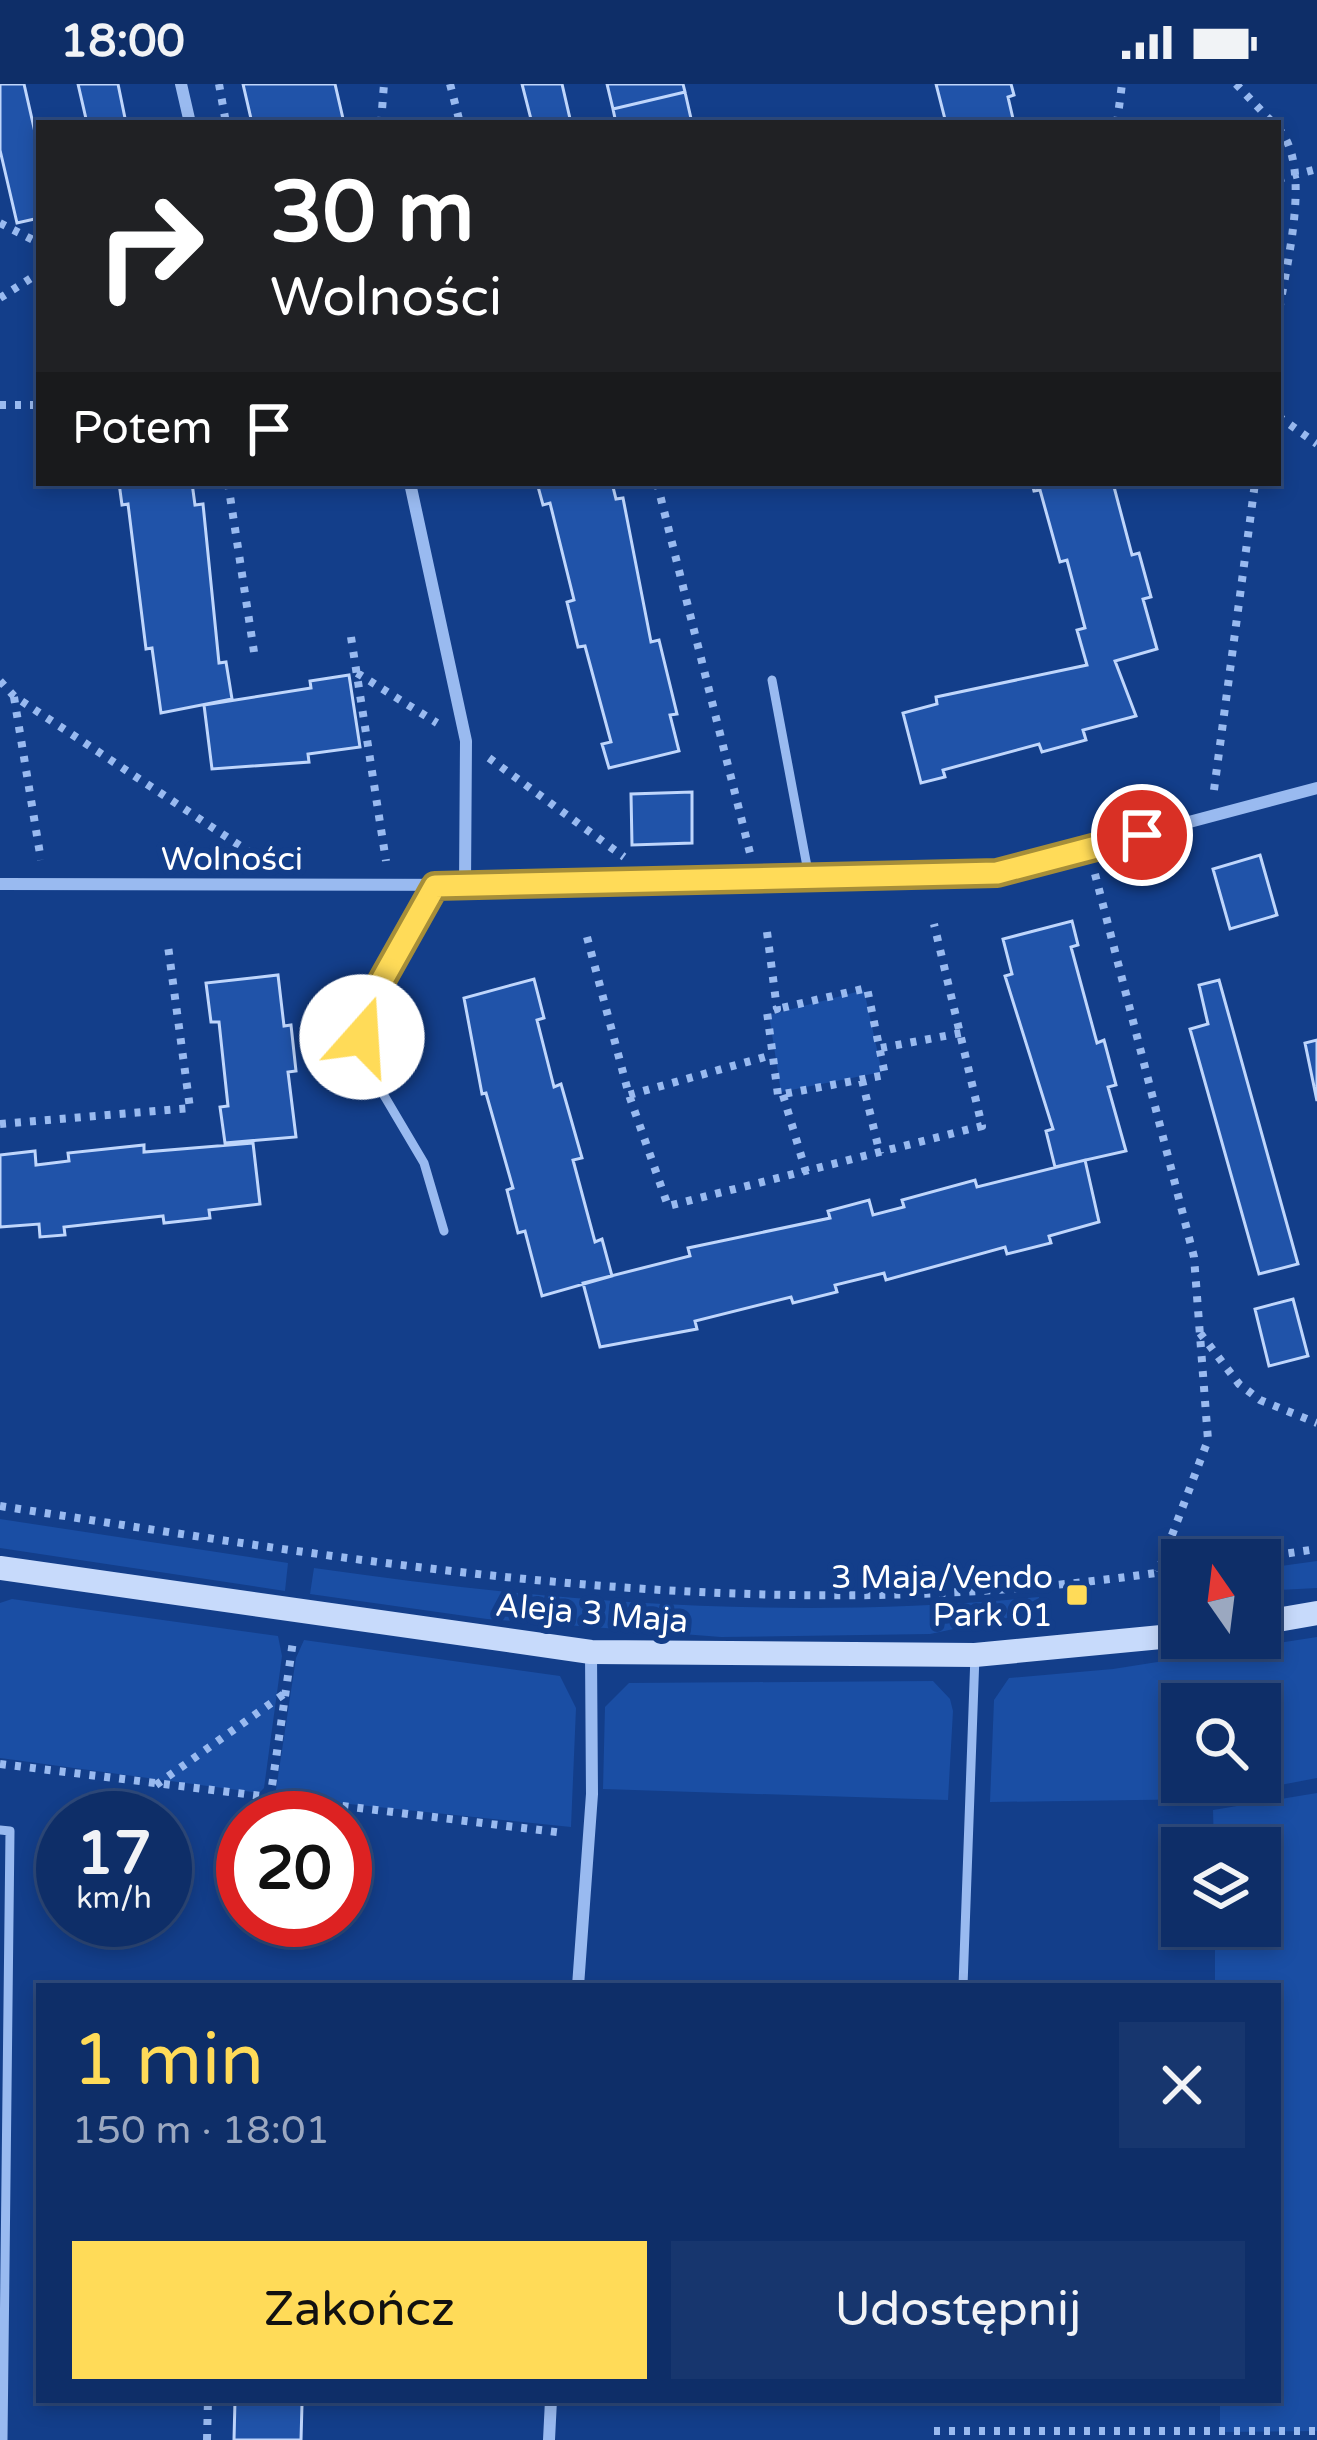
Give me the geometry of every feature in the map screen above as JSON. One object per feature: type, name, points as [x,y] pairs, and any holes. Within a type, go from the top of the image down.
[{"type":"street","points":[[182,84],[189,120]]},
{"type":"street","points":[[411,486],[466,741],[465,885]]},
{"type":"street","name":"Wolności","points":[[0,884],[435,886],[997,873],[1317,788]]},
{"type":"street","name":"Aleja 3 Maja","points":[[0,1568],[590,1652],[976,1655],[1161,1637]]},
{"type":"street","points":[[1281,1619],[1317,1613]]},
{"type":"street","points":[[578,1983],[588,1834],[590,1652]]},
{"type":"street","points":[[549,2440],[551,2403]]},
{"type":"lane","points":[[772,680],[808,877]]},
{"type":"lane","points":[[435,886],[381,982],[362,1037],[382,1092],[424,1162],[444,1231]]},
{"type":"lane","points":[[963,1983],[976,1655]]},
{"type":"lane","points":[[0,1830],[10,1832],[3,2440]]},
{"type":"path","points":[[219,84],[225,120]]},
{"type":"path","points":[[381,120],[384,84]]},
{"type":"path","points":[[450,84],[459,120]]},
{"type":"path","points":[[1117,120],[1122,84]]},
{"type":"path","points":[[1237,84],[1270,120]]},
{"type":"path","points":[[1281,131],[1292,143],[1298,174],[1281,296]]},
{"type":"path","points":[[1281,178],[1317,169]]},
{"type":"path","points":[[0,224],[36,242]]},
{"type":"path","points":[[0,298],[36,274]]},
{"type":"path","points":[[0,405],[36,405]]},
{"type":"path","points":[[1281,418],[1317,444]]},
{"type":"path","points":[[228,486],[254,652]]},
{"type":"path","points":[[658,486],[750,853]]},
{"type":"path","points":[[1214,790],[1255,486]]},
{"type":"path","points":[[351,637],[387,862]]},
{"type":"path","points":[[357,674],[466,741],[624,856]]},
{"type":"path","points":[[0,681],[14,696],[263,862]]},
{"type":"path","points":[[14,696],[42,864]]},
{"type":"path","points":[[1095,874],[1194,1256],[1208,1439],[1158,1573]]},
{"type":"path","points":[[587,938],[629,1095],[668,1206],[982,1126],[934,924]]},
{"type":"path","points":[[767,932],[777,1009]]},
{"type":"path","points":[[0,1124],[190,1108],[168,946]]},
{"type":"path","points":[[783,1095],[885,1076],[867,988],[767,1012],[772,1055],[783,1095],[806,1172]]},
{"type":"path","points":[[881,1048],[961,1033]]},
{"type":"path","points":[[629,1095],[772,1055]]},
{"type":"path","points":[[862,1080],[880,1154]]},
{"type":"path","points":[[1199,1332],[1250,1392],[1317,1423]]},
{"type":"path","points":[[0,1507],[393,1565],[620,1591],[749,1598],[932,1595],[1161,1572]]},
{"type":"path","points":[[1281,1554],[1317,1549]]},
{"type":"path","points":[[271,1791],[294,1640]]},
{"type":"path","points":[[156,1784],[286,1693]]},
{"type":"path","points":[[0,1764],[216,1792]]},
{"type":"path","points":[[372,1811],[588,1834]]},
{"type":"path","points":[[207,2440],[208,2403]]},
{"type":"path","points":[[934,2431],[1317,2432]]},
{"type":"shaded area","points":[[864,990],[882,1072],[781,1092],[769,1015]]},
{"type":"shaded area","points":[[0,1519],[288,1563],[285,1591],[0,1548]]},
{"type":"shaded area","points":[[1317,1561],[1317,1588],[1281,1590],[1281,1566]]},
{"type":"shaded area","points":[[314,1568],[495,1591],[676,1605],[857,1608],[1039,1597],[1039,1611],[930,1634],[721,1637],[487,1619],[310,1594]]},
{"type":"shaded area","points":[[12,1599],[278,1636],[282,1656],[264,1788],[244,1791],[0,1758],[0,1603]]},
{"type":"shaded area","points":[[1317,1637],[1317,1778],[1281,1785],[1281,1683],[1161,1683],[1161,1800],[990,1802],[994,1700],[1009,1678],[1177,1659],[1281,1659],[1281,1643]]},
{"type":"shaded area","points":[[304,1640],[560,1676],[576,1708],[571,1827],[372,1806],[372,1791],[277,1791],[296,1658]]},
{"type":"shaded area","points":[[933,1681],[950,1699],[953,1711],[948,1800],[603,1789],[605,1707],[629,1683]]},
{"type":"shaded area","points":[[1317,1793],[1317,2431],[1220,2432],[1220,2403],[1281,2403],[1281,1983],[1215,1983],[1215,1947],[1281,1947],[1281,1827],[1213,1827],[1213,1810],[1281,1803],[1281,1799]]},
{"type":"building","points":[[0,84],[24,84],[36,137],[36,219],[17,223],[0,150]]},
{"type":"building","points":[[78,84],[118,84],[125,120],[86,120]]},
{"type":"building","points":[[243,84],[335,84],[343,120],[251,120]]},
{"type":"building","points":[[522,84],[562,84],[570,120],[531,120]]},
{"type":"building","points":[[607,84],[683,84],[685,92],[613,109]]},
{"type":"building","points":[[936,84],[1011,84],[1014,95],[1008,97],[1013,120],[945,120]]},
{"type":"building","points":[[685,92],[691,120],[615,120],[613,109]]},
{"type":"building","points":[[119,486],[192,486],[195,505],[203,504],[219,663],[226,662],[232,699],[161,713],[152,648],[146,649],[128,504],[122,505]]},
{"type":"building","points":[[538,486],[613,486],[616,499],[623,498],[651,642],[659,640],[677,714],[670,715],[679,751],[609,768],[602,744],[611,742],[585,646],[578,647],[567,602],[574,600],[550,503],[543,505]]},
{"type":"building","points":[[1033,486],[1114,486],[1132,555],[1139,553],[1151,597],[1143,599],[1157,649],[1115,661],[1136,716],[1083,730],[1086,740],[1042,752],[1039,744],[943,770],[945,777],[921,783],[903,713],[937,704],[936,697],[1087,665],[1077,630],[1085,628],[1067,560],[1060,562],[1040,490],[1034,491]]},
{"type":"building","points":[[349,675],[360,747],[308,754],[309,762],[212,769],[204,705],[311,688],[310,681]]},
{"type":"building","points":[[692,792],[692,843],[632,845],[631,794]]},
{"type":"building","points":[[1260,855],[1277,915],[1230,929],[1213,869]]},
{"type":"building","points":[[1072,921],[1078,945],[1071,947],[1097,1043],[1104,1040],[1116,1085],[1108,1087],[1126,1151],[1055,1167],[1046,1131],[1053,1129],[1005,976],[1012,974],[1003,939]]},
{"type":"building","points":[[278,975],[284,1026],[291,1025],[296,1071],[288,1072],[296,1137],[225,1143],[220,1107],[228,1106],[219,1022],[211,1022],[206,983]]},
{"type":"building","points":[[534,979],[544,1018],[537,1020],[554,1087],[561,1084],[582,1158],[573,1160],[595,1242],[602,1239],[612,1276],[542,1296],[525,1231],[518,1233],[507,1190],[513,1188],[486,1093],[482,1094],[464,998]]},
{"type":"building","points":[[1219,980],[1298,1264],[1259,1274],[1190,1029],[1208,1024],[1199,985]]},
{"type":"building","points":[[1317,1040],[1317,1101],[1305,1043]]},
{"type":"building","points":[[253,1143],[260,1204],[209,1210],[210,1218],[164,1223],[163,1216],[64,1227],[65,1235],[40,1237],[39,1224],[0,1227],[0,1155],[35,1151],[36,1165],[69,1161],[68,1153],[144,1145],[144,1152]]},
{"type":"building","points":[[1085,1160],[1099,1222],[1049,1236],[1051,1243],[1007,1254],[1005,1247],[886,1280],[884,1273],[835,1285],[837,1292],[793,1303],[791,1297],[695,1321],[697,1329],[600,1347],[583,1283],[690,1256],[688,1248],[830,1218],[828,1211],[869,1200],[873,1215],[904,1207],[902,1200],[975,1180],[977,1187]]},
{"type":"building","points":[[1293,1299],[1308,1356],[1269,1366],[1255,1309]]},
{"type":"building","points":[[235,2403],[302,2404],[301,2440],[234,2440]]},
{"type":"place","name":"3 Maja/Vendo Park 01","points":[[1077,1595]]},
{"type":"route","points":[[362,1037],[381,982],[435,886],[997,873],[1142,835]]}]
